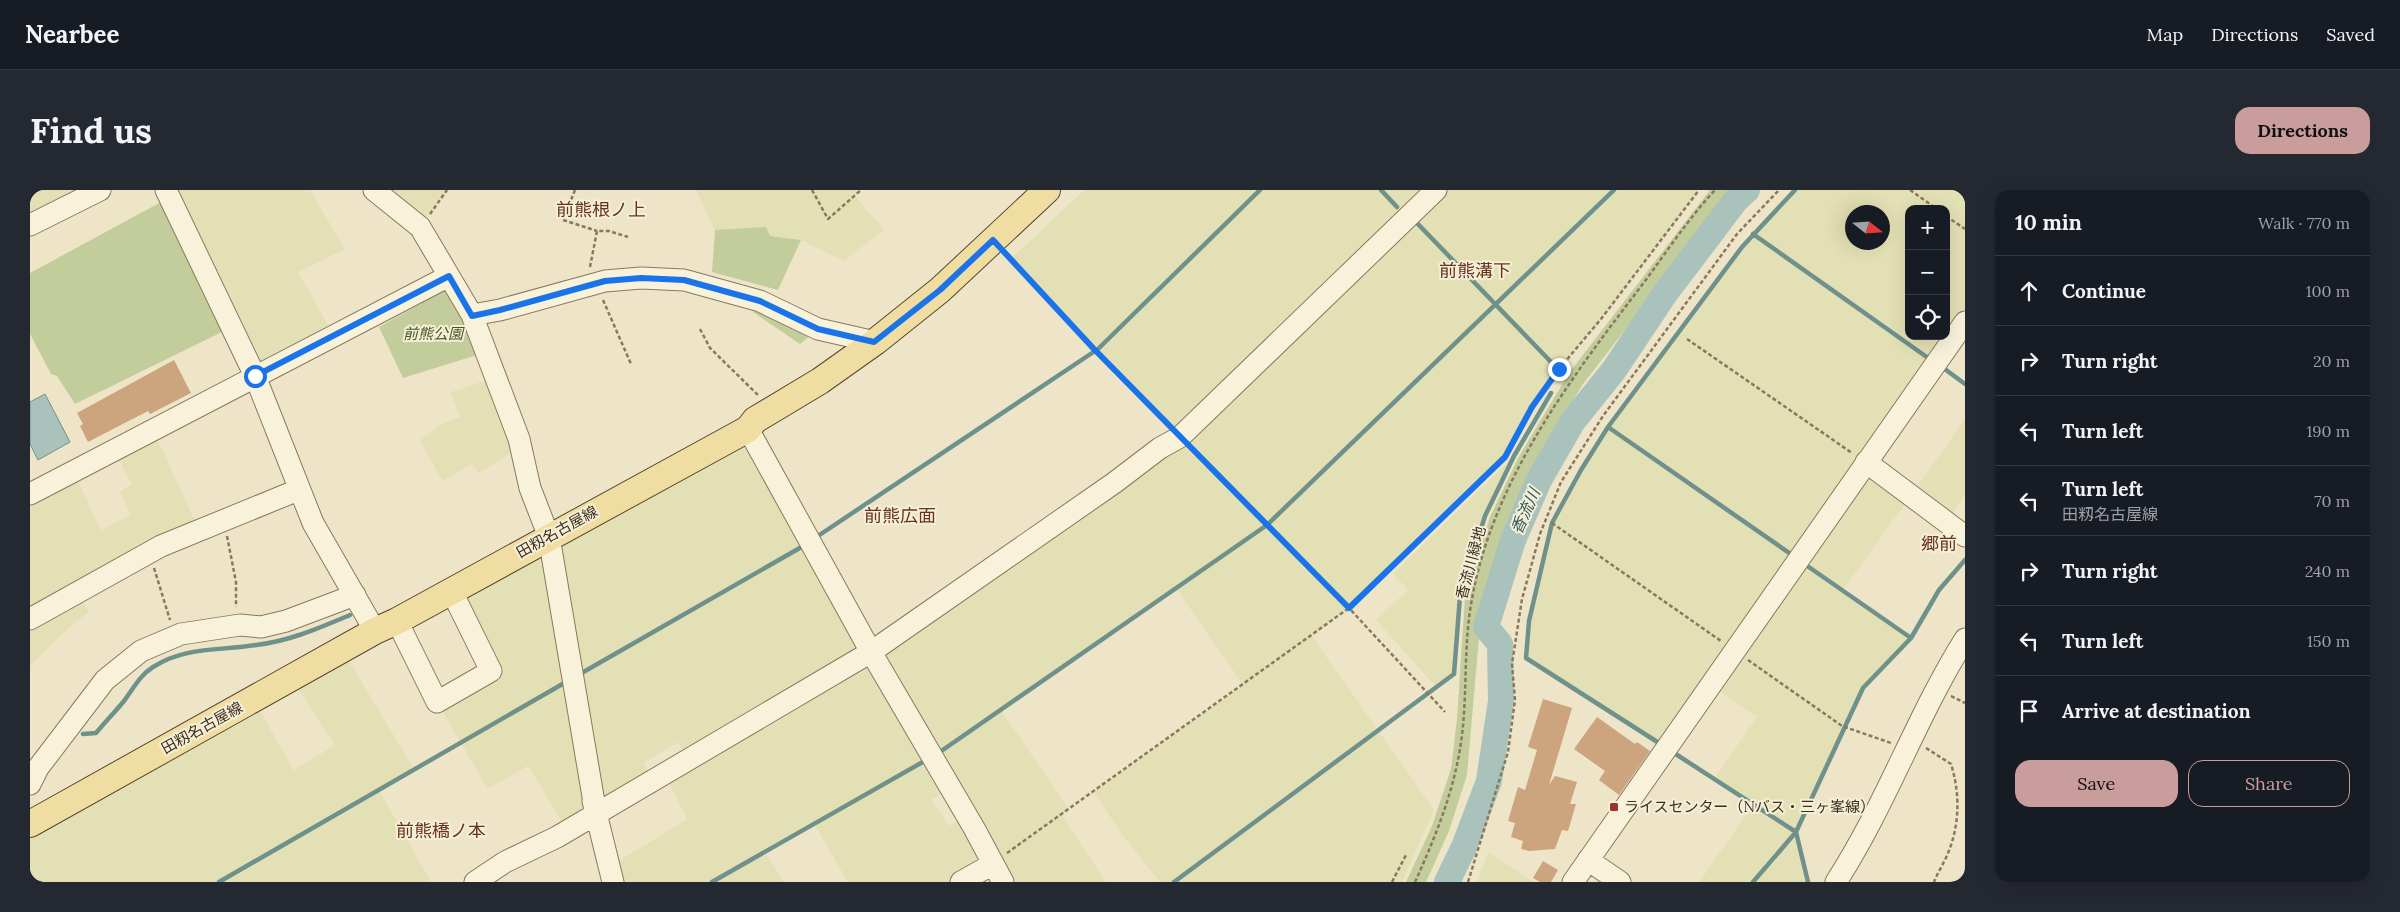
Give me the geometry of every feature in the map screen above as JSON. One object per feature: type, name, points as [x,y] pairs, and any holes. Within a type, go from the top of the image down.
[{"type":"main road","name":"田籾名古屋線","points":[[30,824],[451,590],[748,429],[755,420],[777,408],[874,342],[940,290],[1047,190]]},
{"type":"street","points":[[30,225],[99,190]]},
{"type":"street","points":[[166,190],[255,376],[298,490],[313,523],[355,595],[386,626],[437,702],[491,671],[451,590]]},
{"type":"street","points":[[374,190],[420,227],[449,276],[472,316],[519,439],[530,488],[549,537],[596,814],[613,882]]},
{"type":"street","points":[[475,882],[505,862],[557,837],[871,652],[1114,483],[1160,448],[1180,437],[1436,190]]},
{"type":"street","points":[[30,494],[449,276]]},
{"type":"street","points":[[472,316],[605,281],[641,278],[684,280],[760,301],[818,329],[874,342]]},
{"type":"street","points":[[1574,882],[1734,650],[1965,322]]},
{"type":"street","points":[[748,429],[871,652],[974,828],[1003,882]]},
{"type":"street","points":[[1866,462],[1965,536]]},
{"type":"street","points":[[30,619],[150,552],[298,490]]},
{"type":"street","points":[[30,784],[38,768],[105,680],[140,651],[181,634],[240,625],[261,626],[286,621],[355,595]]},
{"type":"street","points":[[1836,882],[1874,817],[1906,746],[1965,639]]},
{"type":"street","points":[[1588,860],[1620,882]]},
{"type":"street","points":[[961,882],[993,864]]},
{"type":"path","points":[[420,227],[447,190]]},
{"type":"path","points":[[575,190],[563,220],[597,231]]},
{"type":"path","points":[[812,190],[828,218],[861,190]]},
{"type":"path","points":[[993,864],[1349,608],[1505,457],[1532,407],[1559,369],[1601,319],[1699,190]]},
{"type":"path","name":"香流川緑地","points":[[1415,882],[1438,828],[1457,770],[1462,734],[1470,611],[1488,535],[1524,455],[1558,400],[1599,341],[1716,190]]},
{"type":"path","points":[[1468,882],[1508,752],[1515,700],[1512,664],[1522,599],[1540,534],[1561,482],[1603,416],[1737,234],[1779,190]]},
{"type":"path","points":[[1910,190],[1931,205]]},
{"type":"path","points":[[1950,219],[1965,230]]},
{"type":"path","points":[[993,240],[1093,348],[1349,608],[1445,712]]},
{"type":"path","points":[[700,329],[710,348],[753,391],[777,408]]},
{"type":"path","points":[[1687,339],[1866,462]]},
{"type":"path","points":[[224,520],[236,582],[235,598],[240,625]]},
{"type":"path","points":[[1552,522],[1842,726],[1906,746],[1924,746],[1951,764],[1958,785],[1958,812],[1949,851],[1934,882]]},
{"type":"path","points":[[150,552],[170,619],[181,634]]},
{"type":"path","points":[[1392,882],[1406,854]]},
{"type":"shaded area","points":[[30,190],[100,190],[30,225]]},
{"type":"shaded area","points":[[166,190],[310,190],[345,249],[298,272],[335,337],[255,376]]},
{"type":"shaded area","points":[[374,190],[447,190],[420,227]]},
{"type":"shaded area","points":[[696,190],[861,190],[855,196],[884,230],[844,261],[801,240],[770,236],[766,227],[715,230]]},
{"type":"shaded area","points":[[1084,190],[1699,190],[1601,319],[1559,369],[1532,407],[1505,457],[1349,608],[1312,636],[1434,810],[1402,882],[1160,882],[1122,835],[1094,792],[1243,685],[1176,588],[1001,710],[1069,809],[1062,815],[1106,882],[848,882],[814,824],[765,852],[784,882],[613,882],[609,867],[687,819],[664,773],[687,760],[678,742],[643,763],[653,780],[567,830],[528,766],[488,789],[437,702],[491,671],[451,590],[748,429],[871,652],[1179,437],[1011,259]],"holes":[[[951,789],[967,815],[949,826],[931,800]]]},
{"type":"shaded area","points":[[1795,190],[1965,190],[1965,322],[1866,462],[1910,497],[1843,590],[1911,638],[1863,688],[1796,832],[1808,882],[1699,882],[1754,804],[1714,779],[1757,717],[1710,685],[1666,748],[1526,658],[1529,621],[1552,523],[1581,470],[1608,427],[1742,247]]},
{"type":"shaded area","points":[[496,377],[521,447],[479,473],[472,464],[442,481],[420,440],[440,425],[460,417],[451,392]]},
{"type":"shaded area","points":[[1965,419],[1965,496],[1946,522],[1910,497]]},
{"type":"shaded area","points":[[153,429],[199,530],[77,594],[89,612],[70,627],[30,666],[30,494],[73,471],[101,530],[131,515],[120,492],[132,484],[113,450]]},
{"type":"shaded area","points":[[1514,456],[1485,516],[1460,596],[1454,674],[1436,687],[1376,620],[1408,590],[1393,574]]},
{"type":"shaded area","points":[[342,649],[414,769],[379,790],[431,882],[30,882],[30,824],[253,699],[294,770],[335,745],[291,678]]},
{"type":"shaded area","points":[[1488,852],[1534,882],[1477,882]]},
{"type":"green space","points":[[1710,190],[1734,190],[1583,384],[1533,467],[1506,523],[1482,603],[1467,775],[1449,831],[1426,882],[1406,882],[1432,826],[1451,769],[1457,719],[1465,597],[1490,517],[1518,458],[1569,373]]},
{"type":"green space","points":[[161,202],[222,332],[75,404],[57,376],[51,374],[30,334],[30,273]]},
{"type":"green space","points":[[766,227],[770,236],[801,240],[778,290],[712,272],[715,230]]},
{"type":"green space","name":"前熊公園","points":[[447,289],[466,320],[477,355],[403,378],[379,327]]},
{"type":"green space","points":[[760,301],[818,329],[800,344],[753,312]]},
{"type":"water","points":[[45,394],[70,442],[38,460],[30,444],[30,402]]},
{"type":"building","points":[[174,360],[191,393],[150,414],[148,411],[88,442],[80,426],[83,424],[77,413]]},
{"type":"building","points":[[1543,699],[1572,708],[1549,785],[1555,776],[1577,782],[1570,804],[1576,804],[1568,831],[1562,830],[1555,849],[1529,851],[1521,849],[1523,841],[1511,837],[1515,823],[1508,821],[1518,787],[1525,790],[1537,750],[1528,747]]},
{"type":"building","points":[[1597,717],[1635,744],[1637,742],[1650,751],[1619,795],[1599,780],[1605,771],[1574,749]]},
{"type":"building","points":[[1543,861],[1558,870],[1551,882],[1540,882],[1533,878]]},
{"type":"waterway","points":[[815,538],[1098,349],[1260,190]]},
{"type":"waterway","points":[[1381,190],[1397,207]]},
{"type":"waterway","points":[[937,754],[1267,525],[1614,190]]},
{"type":"waterway","name":"香流川","points":[[1447,882],[1464,847],[1489,781],[1501,701],[1500,644],[1486,627],[1513,540],[1539,480],[1573,421],[1614,370],[1664,295],[1736,200],[1747,190]]},
{"type":"waterway","points":[[1662,745],[1526,658],[1529,621],[1552,523],[1581,470],[1608,427],[1742,247],[1795,190]]},
{"type":"waterway","points":[[1417,223],[1553,364]]},
{"type":"waterway","points":[[1753,234],[1931,360]]},
{"type":"waterway","points":[[1942,367],[1965,384]]},
{"type":"waterway","points":[[1174,882],[1454,674],[1460,596],[1485,516],[1514,456],[1551,393]]},
{"type":"waterway","points":[[1608,427],[1795,557]]},
{"type":"waterway","points":[[580,674],[805,545]]},
{"type":"waterway","points":[[1753,882],[1796,832],[1863,688],[1911,638],[1939,590],[1965,560]]},
{"type":"waterway","points":[[1803,563],[1911,638]]},
{"type":"waterway","points":[[83,734],[96,733],[124,701],[144,674],[165,660],[203,650],[269,643],[304,633],[350,615]]},
{"type":"waterway","points":[[219,882],[566,682]]},
{"type":"waterway","points":[[1671,751],[1796,832],[1808,882]]},
{"type":"waterway","points":[[712,882],[928,759]]},
{"type":"place","name":"ライスセンター（Nバス・三ヶ峯線）","points":[[1614,807]]},
{"type":"district","name":"前熊根ノ上","points":[[601,210]]},
{"type":"district","name":"前熊溝下","points":[[1475,271]]},
{"type":"district","name":"前熊広面","points":[[900,516]]},
{"type":"district","name":"郷前","points":[[1939,544]]},
{"type":"district","name":"前熊橋ノ本","points":[[441,831]]},
{"type":"route","points":[[255,376],[449,276],[472,316],[605,281],[641,278],[684,280],[760,301],[818,329],[874,342],[940,290],[993,240],[1093,348],[1349,608],[1505,457],[1532,407],[1559,369]]}]
